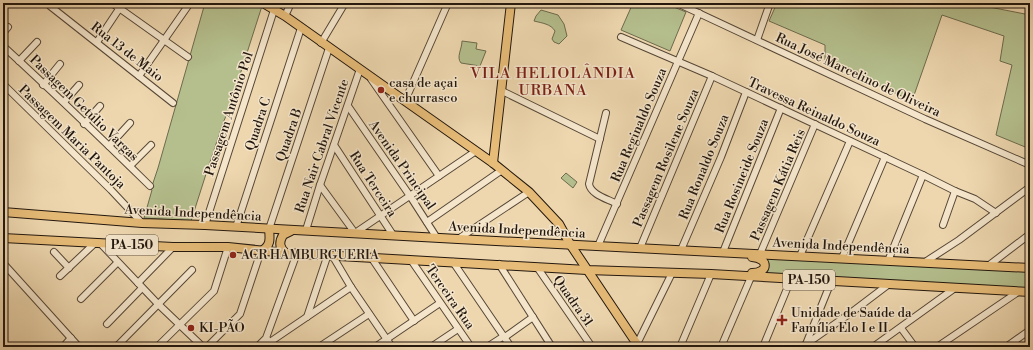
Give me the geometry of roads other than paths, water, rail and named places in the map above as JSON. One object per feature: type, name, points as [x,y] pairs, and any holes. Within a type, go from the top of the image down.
[{"type":"main road","points":[[493,163],[511,3]]},
{"type":"main road","points":[[265,4],[285,16],[406,101],[493,163],[529,192],[559,224],[570,244],[638,345]]},
{"type":"main road","name":"Avenida Independência","points":[[3,212],[142,223],[306,230],[1030,268]]},
{"type":"main road","points":[[261,251],[267,247],[270,242],[269,229]]},
{"type":"main road","points":[[286,253],[281,246],[281,239],[285,233],[294,230]]},
{"type":"main road","name":"PA-150","points":[[3,238],[173,247],[228,248],[286,253],[587,270],[711,274],[831,282],[1030,292]]},
{"type":"main road","points":[[694,250],[705,254],[760,258],[763,260],[764,264],[764,269],[758,273],[710,271],[697,274]]},
{"type":"street","name":"Rua 13 de Maio","points":[[50,3],[50,6],[174,103]]},
{"type":"street","points":[[112,3],[122,6],[164,40],[188,57]]},
{"type":"street","points":[[139,76],[189,3]]},
{"type":"street","points":[[285,16],[291,3]]},
{"type":"street","points":[[322,43],[345,3]]},
{"type":"street","points":[[406,101],[448,3]]},
{"type":"street","name":"Rua José Marcelino de Oliveira","points":[[677,3],[918,115],[1030,165]]},
{"type":"street","points":[[757,40],[770,3]]},
{"type":"street","points":[[97,42],[122,6]]},
{"type":"street","name":"Passagem Antônio Pol","points":[[205,225],[274,10]]},
{"type":"street","name":"Rua Reginaldo Souza","points":[[598,246],[699,13]]},
{"type":"street","points":[[3,33],[8,27]]},
{"type":"street","name":"Quadra C","points":[[236,227],[301,28]]},
{"type":"street","name":"Travessa Reinaldo Souza","points":[[620,36],[712,76],[850,140],[955,191],[975,199],[996,213]]},
{"type":"street","points":[[19,61],[37,42]]},
{"type":"street","name":"Passagem Getúlio Vargas","points":[[3,46],[64,102],[84,124],[150,186]]},
{"type":"street","name":"Quadra B","points":[[269,229],[329,48]]},
{"type":"street","points":[[43,84],[60,64]]},
{"type":"street","name":"Rua Nair Cabral Vicente","points":[[306,230],[320,184],[360,69]]},
{"type":"street","points":[[368,75],[439,176]]},
{"type":"street","name":"Passagem Rosilene Souza","points":[[640,248],[712,76]]},
{"type":"street","name":"Passagem Maria Pantoja","points":[[3,84],[111,190],[142,223]]},
{"type":"street","points":[[64,102],[79,85]]},
{"type":"street","points":[[502,91],[600,139]]},
{"type":"street","name":"Rua Ronaldo Souza","points":[[681,250],[721,156],[746,92]]},
{"type":"street","points":[[84,124],[100,106]]},
{"type":"street","name":"Avenida Principal","points":[[348,106],[428,222],[437,238]]},
{"type":"street","name":"Rua Rosineide Souza","points":[[723,252],[781,108]]},
{"type":"street","points":[[606,113],[590,177],[590,187],[594,192],[617,204]]},
{"type":"street","points":[[109,146],[130,123]]},
{"type":"street","name":"Passagem Kátia Reis","points":[[760,254],[815,124]]},
{"type":"street","points":[[800,256],[850,140]]},
{"type":"street","points":[[130,166],[151,144]]},
{"type":"street","name":"Rua Terceira","points":[[334,146],[393,235]]},
{"type":"street","points":[[320,184],[354,233],[476,151]]},
{"type":"street","points":[[842,258],[885,157]]},
{"type":"street","points":[[428,222],[502,170]]},
{"type":"street","points":[[888,261],[923,175]]},
{"type":"street","points":[[925,262],[996,213],[1030,187]]},
{"type":"street","points":[[943,225],[955,191]]},
{"type":"street","points":[[458,239],[529,192]]},
{"type":"street","points":[[988,266],[1030,234]]},
{"type":"street","points":[[60,276],[97,243],[203,347]]},
{"type":"street","points":[[107,324],[173,247]]},
{"type":"street","points":[[157,347],[214,291],[228,248]]},
{"type":"street","points":[[207,347],[240,314],[261,251]]},
{"type":"street","points":[[54,252],[69,268]]},
{"type":"street","points":[[268,340],[297,253]]},
{"type":"street","points":[[330,255],[392,347]]},
{"type":"street","points":[[307,317],[330,255]]},
{"type":"street","points":[[371,257],[414,320]]},
{"type":"street","name":"Terceira Rua","points":[[411,260],[471,347]]},
{"type":"street","points":[[453,262],[512,347]]},
{"type":"street","points":[[3,263],[79,347]]},
{"type":"street","points":[[81,299],[117,263]]},
{"type":"street","points":[[498,264],[552,347]]},
{"type":"street","name":"Quadra 31","points":[[537,267],[592,347]]},
{"type":"street","points":[[116,347],[192,270]]},
{"type":"street","points":[[638,345],[672,273]]},
{"type":"street","points":[[680,347],[711,274]]},
{"type":"street","points":[[721,347],[751,276]]},
{"type":"street","points":[[763,347],[791,279]]},
{"type":"street","points":[[807,345],[831,282]]},
{"type":"street","points":[[807,345],[889,284]]},
{"type":"street","points":[[258,347],[351,288]]},
{"type":"street","points":[[873,347],[956,288]]},
{"type":"street","points":[[937,347],[1018,292]]},
{"type":"street","points":[[375,347],[440,302]]},
{"type":"street","points":[[319,347],[369,314]]},
{"type":"street","points":[[486,347],[504,337],[533,317]]},
{"type":"street","points":[[901,328],[915,347]]},
{"type":"street","points":[[431,347],[458,329]]},
{"type":"street","points":[[1006,347],[1014,345],[1030,330]]},
{"type":"street","points":[[62,347],[72,338]]},
{"type":"street","points":[[268,340],[275,347]]},
{"type":"place","name":"casa de açai e churrasco","points":[[381,90]]},
{"type":"place","name":"ACR HAMBURGUERIA","points":[[233,255]]},
{"type":"place","name":"Unidade de Saúde da Família Elo I e II","points":[[782,320]]},
{"type":"place","name":"KI-PÃO","points":[[191,328]]},
{"type":"district","name":"VILA HELIOLÂNDIA URBANA","points":[[553,82]]}]
